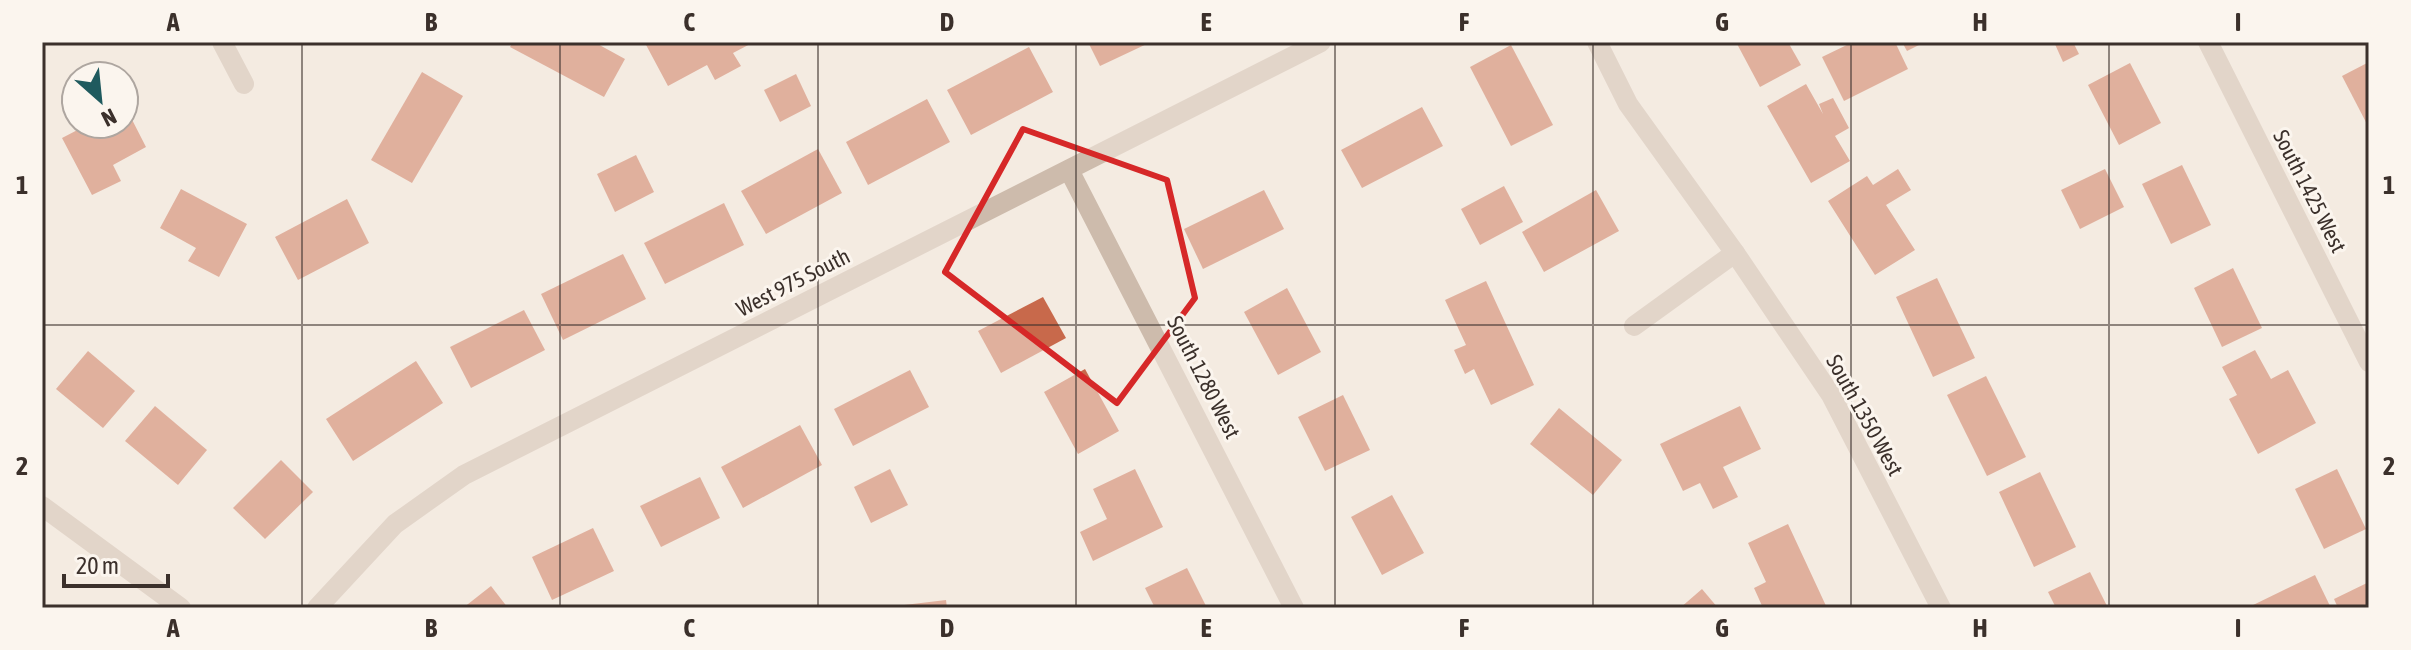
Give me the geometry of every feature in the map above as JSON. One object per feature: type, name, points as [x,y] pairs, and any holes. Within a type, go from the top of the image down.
[{"type":"street","points":[[222,42],[244,84]]},
{"type":"street","name":"West 975 South","points":[[317,608],[395,524],[464,475],[1321,42]]},
{"type":"street","name":"South 1350 West","points":[[1597,42],[1628,104],[1735,253],[1831,395],[1941,608]]},
{"type":"street","name":"South 1425 West","points":[[2208,42],[2369,362]]},
{"type":"street","name":"South 1280 West","points":[[1069,170],[1294,608]]},
{"type":"street","points":[[1634,326],[1735,253]]},
{"type":"street","points":[[42,506],[181,608]]},
{"type":"highlighted area","points":[[1023,129],[1167,180],[1195,298],[1117,403],[945,272]]},
{"type":"building","points":[[513,42],[594,42],[625,59],[604,97],[510,47]]},
{"type":"building","points":[[754,42],[733,53],[741,66],[715,80],[707,65],[668,86],[645,43]]},
{"type":"building","points":[[1088,42],[1151,42],[1100,66]]},
{"type":"building","points":[[1736,42],[1788,42],[1801,65],[1760,87]]},
{"type":"building","points":[[1853,42],[1895,42],[1908,69],[1844,101],[1822,57]]},
{"type":"building","points":[[1902,42],[1925,42],[1907,51]]},
{"type":"building","points":[[2054,42],[2073,42],[2079,54],[2063,62]]},
{"type":"building","points":[[1511,45],[1553,125],[1511,146],[1470,67]]},
{"type":"building","points":[[1029,47],[1053,92],[971,135],[947,90]]},
{"type":"building","points":[[2369,62],[2369,128],[2342,76]]},
{"type":"building","points":[[2130,63],[2161,123],[2119,145],[2088,85]]},
{"type":"building","points":[[422,72],[463,96],[412,183],[371,160]]},
{"type":"building","points":[[796,74],[811,106],[780,122],[764,90]]},
{"type":"building","points":[[1806,84],[1823,114],[1819,104],[1833,98],[1849,128],[1835,136],[1850,161],[1811,183],[1767,106]]},
{"type":"building","points":[[927,99],[950,142],[868,185],[846,142]]},
{"type":"building","points":[[1422,107],[1443,146],[1362,188],[1341,150]]},
{"type":"building","points":[[140,135],[146,147],[113,165],[121,181],[92,195],[63,140],[140,140]]},
{"type":"building","points":[[818,149],[842,193],[766,234],[741,191]]},
{"type":"building","points":[[636,155],[654,192],[615,212],[597,174]]},
{"type":"building","points":[[2182,165],[2211,225],[2171,244],[2142,184]]},
{"type":"building","points":[[1898,169],[1911,190],[1886,205],[1915,250],[1875,275],[1828,201],[1867,176],[1873,185]]},
{"type":"building","points":[[2105,169],[2124,207],[2080,229],[2061,190]]},
{"type":"building","points":[[1504,186],[1523,222],[1480,245],[1461,209]]},
{"type":"building","points":[[181,189],[247,224],[219,277],[188,261],[196,248],[160,228]]},
{"type":"building","points":[[1264,190],[1284,229],[1203,269],[1184,229]]},
{"type":"building","points":[[1596,190],[1619,231],[1544,272],[1522,232]]},
{"type":"building","points":[[347,199],[369,243],[298,280],[275,237]]},
{"type":"building","points":[[724,203],[744,245],[665,284],[644,243]]},
{"type":"building","points":[[623,254],[646,299],[563,340],[541,294]]},
{"type":"building","points":[[2233,268],[2262,328],[2222,347],[2194,288]]},
{"type":"building","points":[[1937,278],[1975,358],[1933,377],[1896,297]]},
{"type":"building","points":[[1486,281],[1534,385],[1491,405],[1474,369],[1465,374],[1454,350],[1466,345],[1445,300]]},
{"type":"building","points":[[1287,288],[1321,352],[1278,375],[1244,312]]},
{"type":"building","points":[[1043,297],[1066,338],[1001,373],[978,331]]},
{"type":"building","points":[[524,310],[545,350],[471,388],[450,347]]},
{"type":"building","points":[[2255,350],[2271,379],[2288,370],[2316,423],[2258,454],[2229,399],[2237,395],[2222,367]]},
{"type":"building","points":[[88,351],[135,391],[103,428],[56,389]]},
{"type":"building","points":[[416,361],[443,403],[353,461],[326,419]]},
{"type":"building","points":[[1085,369],[1119,431],[1078,454],[1044,392]]},
{"type":"building","points":[[910,370],[929,407],[853,446],[834,409]]},
{"type":"building","points":[[1986,376],[2026,457],[1987,476],[1947,395]]},
{"type":"building","points":[[1343,395],[1370,450],[1325,471],[1298,417]]},
{"type":"building","points":[[155,406],[207,450],[178,485],[125,441]]},
{"type":"building","points":[[1740,406],[1761,449],[1723,467],[1738,497],[1713,509],[1700,483],[1683,491],[1660,444]]},
{"type":"building","points":[[1559,408],[1622,460],[1593,495],[1530,444]]},
{"type":"building","points":[[800,425],[822,465],[743,508],[721,467]]},
{"type":"building","points":[[281,460],[313,492],[265,539],[233,508]]},
{"type":"building","points":[[890,469],[908,505],[871,523],[854,487]]},
{"type":"building","points":[[1135,469],[1163,527],[1093,561],[1080,532],[1107,519],[1093,489]]},
{"type":"building","points":[[2337,469],[2366,529],[2324,549],[2295,489]]},
{"type":"building","points":[[2040,472],[2076,547],[2034,567],[1999,492]]},
{"type":"building","points":[[700,477],[720,518],[661,547],[640,506]]},
{"type":"building","points":[[1392,495],[1424,553],[1382,575],[1351,517]]},
{"type":"building","points":[[1788,524],[1827,608],[1763,608],[1754,588],[1766,582],[1748,543]]},
{"type":"building","points":[[593,528],[614,571],[552,600],[532,557]]},
{"type":"building","points":[[1187,568],[1207,608],[1155,608],[1145,588]]},
{"type":"building","points":[[2090,572],[2108,608],[2056,608],[2048,592]]},
{"type":"building","points":[[2315,575],[2331,608],[2247,608]]},
{"type":"building","points":[[2369,582],[2369,608],[2338,608],[2334,599]]},
{"type":"building","points":[[491,586],[508,608],[463,608]]},
{"type":"building","points":[[1702,589],[1718,608],[1680,608]]},
{"type":"building","points":[[946,600],[947,608],[896,608],[896,606]]}]
